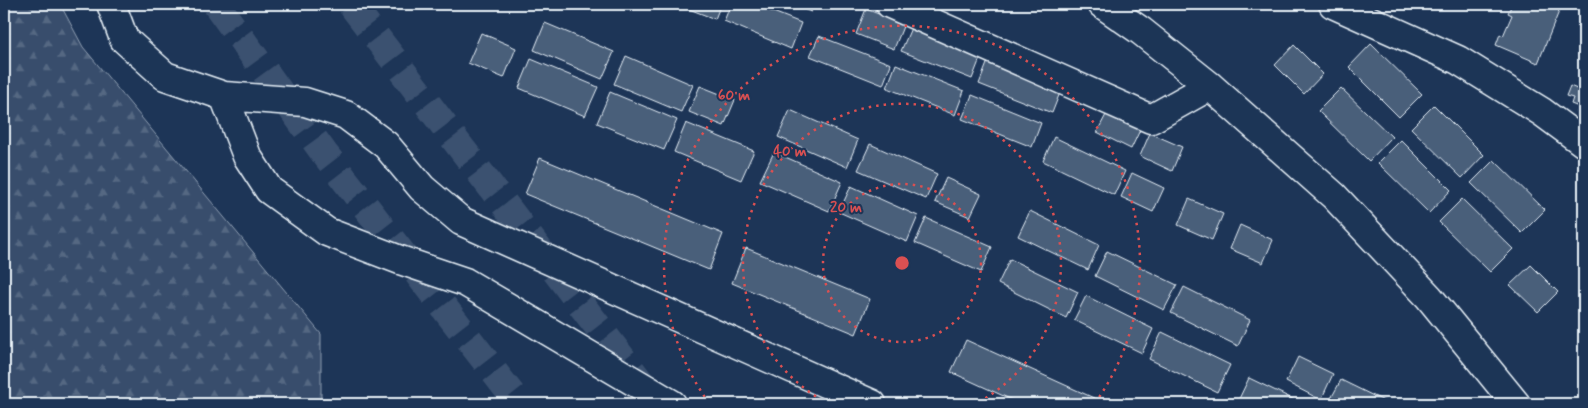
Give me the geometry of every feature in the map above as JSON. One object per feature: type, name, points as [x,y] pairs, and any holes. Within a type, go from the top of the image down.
[{"type":"street","points":[[111,4],[124,39],[165,76],[224,96],[305,102],[346,115],[386,145],[422,188],[461,221],[872,404]]},
{"type":"street","points":[[890,4],[1151,119],[1210,86]]},
{"type":"street","points":[[1102,4],[1141,31],[1210,86],[1334,196],[1429,297],[1516,404]]},
{"type":"street","points":[[1333,4],[1458,60],[1542,112],[1584,143]]},
{"type":"street","points":[[224,96],[247,156],[270,190],[327,232],[465,282],[672,404]]},
{"type":"green space","points":[[4,4],[60,4],[83,47],[321,334],[321,404],[4,404]]},
{"type":"building","points":[[676,4],[721,4],[715,19]]},
{"type":"building","points":[[731,4],[753,4],[801,23],[791,49],[724,21]]},
{"type":"building","points":[[790,4],[814,4],[811,12]]},
{"type":"building","points":[[1512,4],[1562,4],[1538,63],[1496,45],[1500,34],[1503,36],[1512,15],[1508,13]]},
{"type":"building","points":[[866,9],[904,24],[894,49],[856,34]]},
{"type":"building","points":[[545,23],[614,52],[602,79],[534,50]]},
{"type":"building","points":[[911,28],[981,56],[972,79],[901,51]]},
{"type":"building","points":[[481,33],[516,48],[504,78],[468,63]]},
{"type":"building","points":[[819,36],[891,64],[883,85],[810,56]]},
{"type":"building","points":[[1371,44],[1422,94],[1399,117],[1349,67]]},
{"type":"building","points":[[1294,45],[1323,74],[1304,94],[1275,65]]},
{"type":"building","points":[[626,56],[693,85],[681,112],[614,84]]},
{"type":"building","points":[[531,59],[598,87],[585,116],[519,88]]},
{"type":"building","points":[[988,61],[1061,90],[1052,113],[979,84]]},
{"type":"building","points":[[896,64],[964,91],[955,115],[887,88]]},
{"type":"building","points":[[1579,84],[1584,86],[1583,114],[1577,112],[1579,107],[1571,104],[1573,98],[1566,96],[1570,86],[1577,89]]},
{"type":"building","points":[[700,86],[735,100],[724,126],[689,112]]},
{"type":"building","points":[[1341,88],[1392,137],[1369,161],[1318,111]]},
{"type":"building","points":[[610,92],[677,120],[664,150],[597,123]]},
{"type":"building","points":[[972,95],[1041,123],[1032,147],[962,119]]},
{"type":"building","points":[[1434,105],[1484,155],[1462,178],[1411,128]]},
{"type":"building","points":[[790,110],[858,140],[847,167],[778,137]]},
{"type":"building","points":[[1108,111],[1141,128],[1131,149],[1097,132]]},
{"type":"building","points":[[686,123],[754,151],[741,180],[674,152]]},
{"type":"building","points":[[1150,133],[1182,147],[1172,171],[1140,156]]},
{"type":"building","points":[[1054,137],[1125,171],[1114,195],[1043,161]]},
{"type":"building","points":[[1401,140],[1451,190],[1429,213],[1378,163]]},
{"type":"building","points":[[870,144],[937,174],[926,199],[858,170]]},
{"type":"building","points":[[774,152],[842,182],[829,211],[760,181]]},
{"type":"building","points":[[540,158],[723,234],[709,270],[525,194]]},
{"type":"building","points":[[1494,160],[1545,210],[1522,233],[1471,183]]},
{"type":"building","points":[[1132,173],[1164,188],[1153,212],[1121,197]]},
{"type":"building","points":[[946,178],[981,194],[970,217],[935,202]]},
{"type":"building","points":[[851,186],[918,216],[907,242],[839,212]]},
{"type":"building","points":[[1189,199],[1223,214],[1212,240],[1178,225]]},
{"type":"building","points":[[1462,199],[1513,249],[1490,272],[1439,222]]},
{"type":"building","points":[[1030,211],[1099,245],[1088,270],[1018,236]]},
{"type":"building","points":[[926,218],[992,247],[981,272],[915,243]]},
{"type":"building","points":[[1240,225],[1273,240],[1263,263],[1230,249]]},
{"type":"building","points":[[746,248],[870,299],[856,334],[732,283]]},
{"type":"building","points":[[1107,251],[1177,285],[1164,310],[1095,276]]},
{"type":"building","points":[[1010,259],[1078,292],[1066,318],[998,284]]},
{"type":"building","points":[[1531,265],[1558,292],[1538,312],[1510,285]]},
{"type":"building","points":[[1184,287],[1250,320],[1238,346],[1171,313]]},
{"type":"building","points":[[1086,296],[1153,329],[1142,353],[1074,320]]},
{"type":"building","points":[[1162,332],[1230,365],[1217,392],[1149,359]]},
{"type":"building","points":[[966,340],[1107,404],[1021,404],[951,372]]},
{"type":"building","points":[[1298,357],[1333,374],[1321,400],[1286,382]]},
{"type":"building","points":[[1249,378],[1303,404],[1237,403]]},
{"type":"building","points":[[1341,380],[1390,404],[1328,404]]},
{"type":"tunnel","points":[[216,4],[324,153],[519,404]]},
{"type":"tunnel","points":[[351,4],[645,388]]}]
